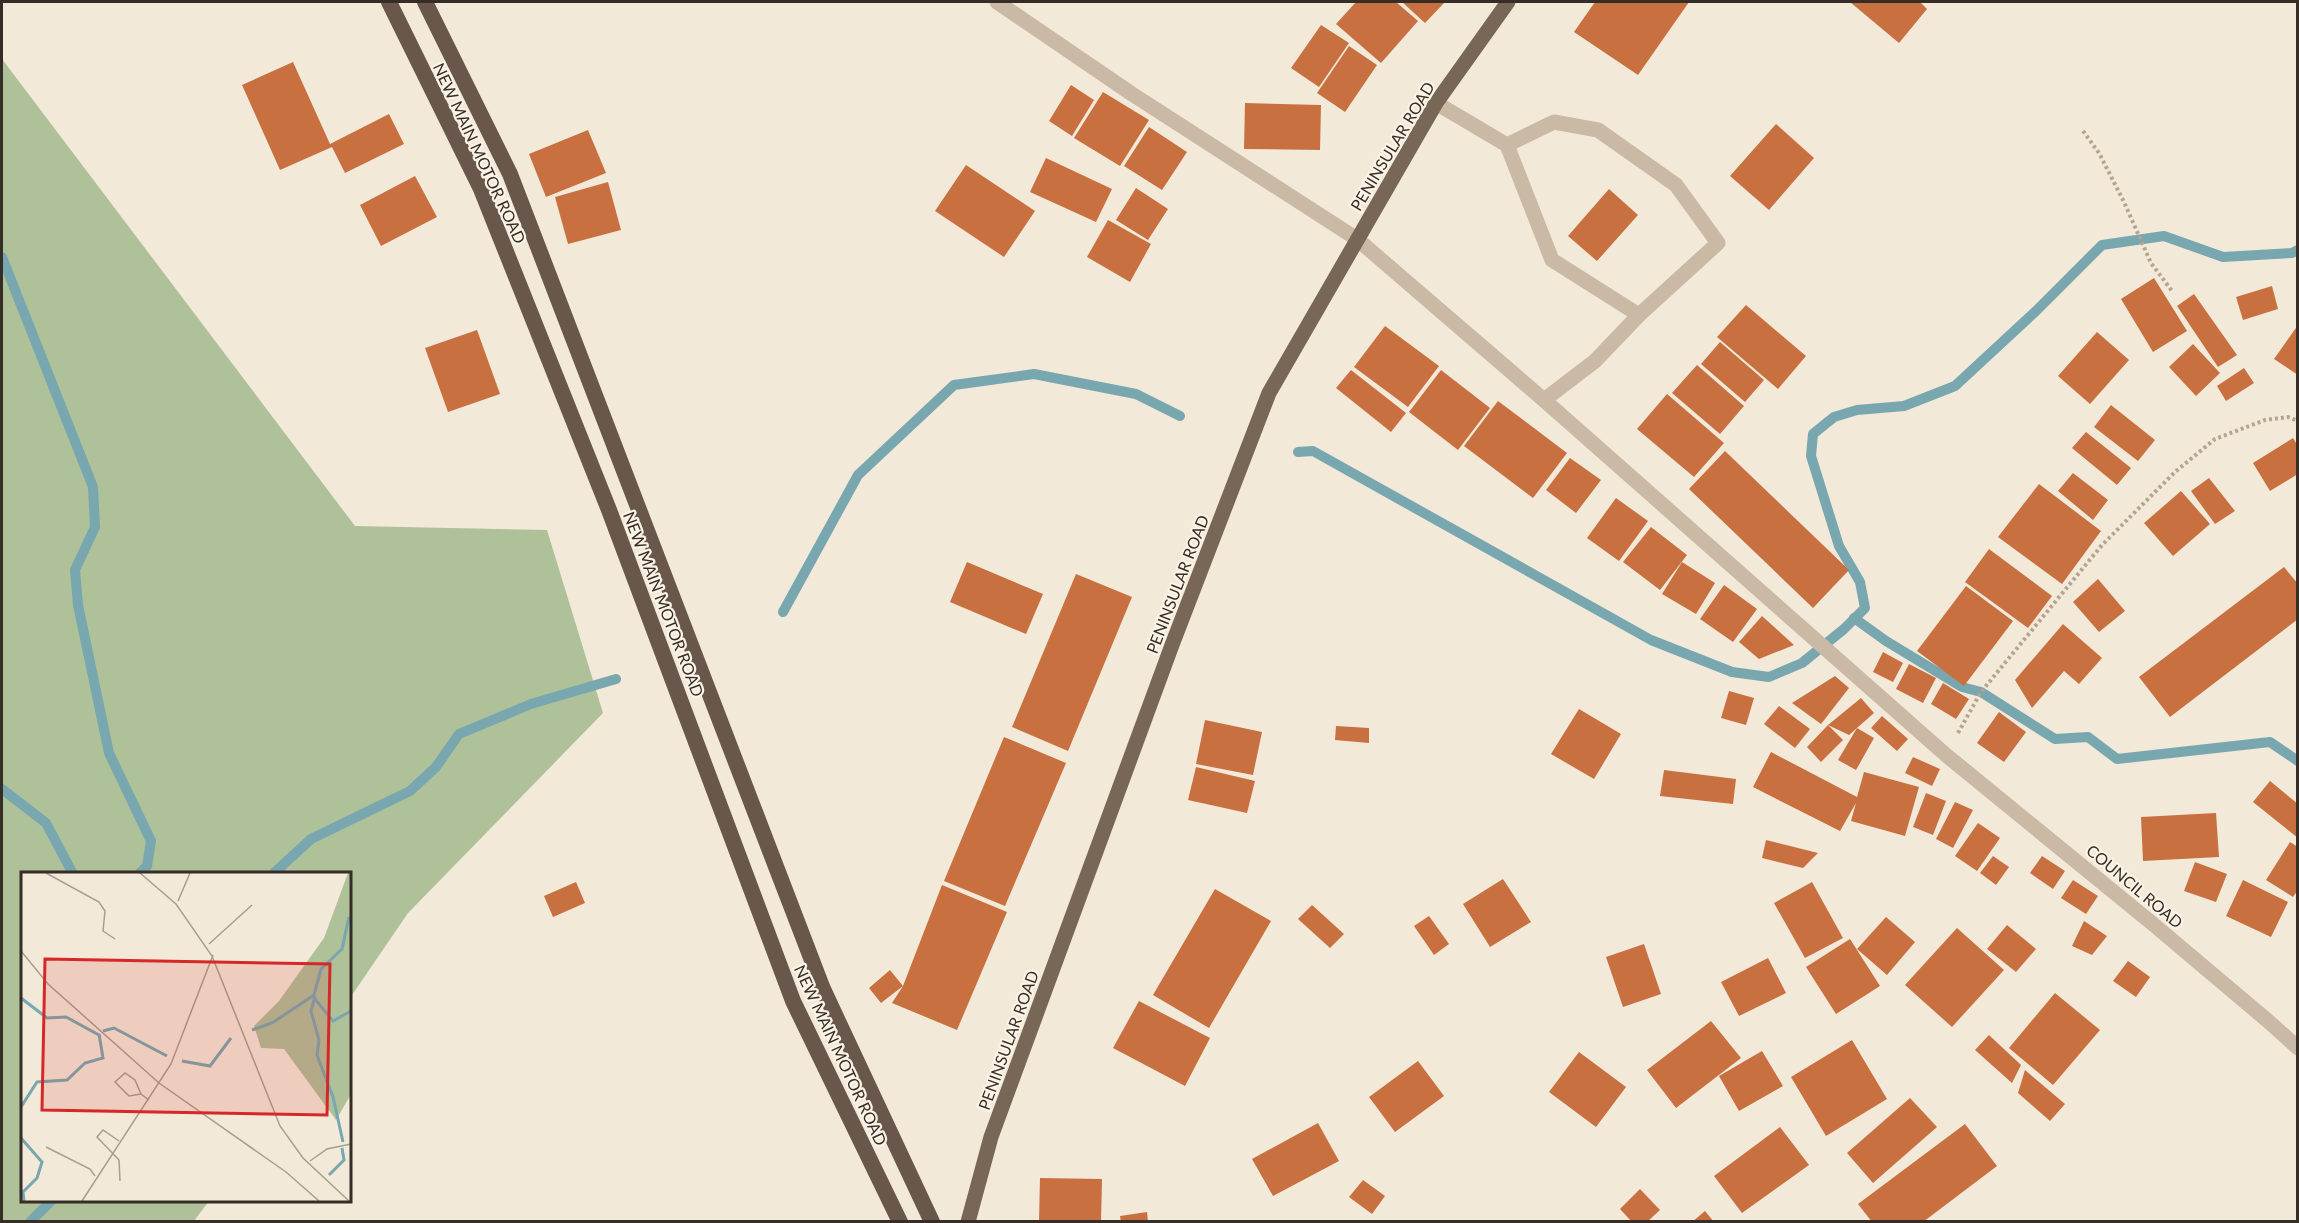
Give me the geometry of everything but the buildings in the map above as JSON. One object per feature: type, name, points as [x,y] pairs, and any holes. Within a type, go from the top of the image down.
[{"type":"highway","name":"NEW MAIN MOTOR ROAD","points":[[389,2],[490,211],[609,510],[794,1001],[900,1221]]},
{"type":"highway","name":"NEW MAIN MOTOR ROAD","points":[[424,2],[510,174],[823,988],[932,1221]]},
{"type":"main road","name":"PENINSULAR ROAD","points":[[968,1221],[991,1137],[1172,645],[1269,393],[1436,103],[1509,2]]},
{"type":"street","name":"COUNCIL ROAD","points":[[997,2],[1132,94],[1358,239],[1946,755],[2162,932],[2298,1048]]},
{"type":"street","points":[[1436,103],[1507,145],[1552,260],[1639,315]]},
{"type":"street","points":[[1507,145],[1554,122],[1598,130],[1676,185],[1718,243],[1639,315],[1595,361],[1544,400]]},
{"type":"path","points":[[2083,131],[2099,153],[2151,263],[2172,291]]},
{"type":"path","points":[[1946,755],[1981,692],[2102,545],[2175,472],[2215,439],[2265,420],[2288,417],[2298,422]]},
{"type":"green space","points":[[2,59],[355,526],[547,530],[603,713],[408,913],[351,997],[351,872],[21,872],[21,1202],[208,1202],[194,1221],[2,1221]]},
{"type":"waterway","points":[[1298,452],[1313,451],[1651,640],[1732,672],[1769,677],[1802,663],[1844,629],[1865,608],[1860,582],[1839,546],[1811,456],[1813,434],[1834,417],[1857,410],[1904,406],[1955,386],[2036,311],[2102,245],[2164,236],[2223,257],[2292,253],[2298,250]]},
{"type":"waterway","points":[[2,257],[93,487],[95,527],[75,570],[78,605],[109,753],[151,841],[147,866],[141,872]]},
{"type":"waterway","points":[[783,612],[858,475],[954,385],[1034,374],[1136,394],[1180,416]]},
{"type":"waterway","points":[[1854,618],[1886,641],[1962,687],[1981,692],[2055,739],[2088,737],[2117,759],[2270,742],[2298,761]]},
{"type":"waterway","points":[[275,872],[311,839],[410,791],[436,767],[459,734],[531,704],[616,679]]},
{"type":"waterway","points":[[2,789],[46,823],[72,872]]},
{"type":"waterway","points":[[30,1222],[50,1202]]}]
